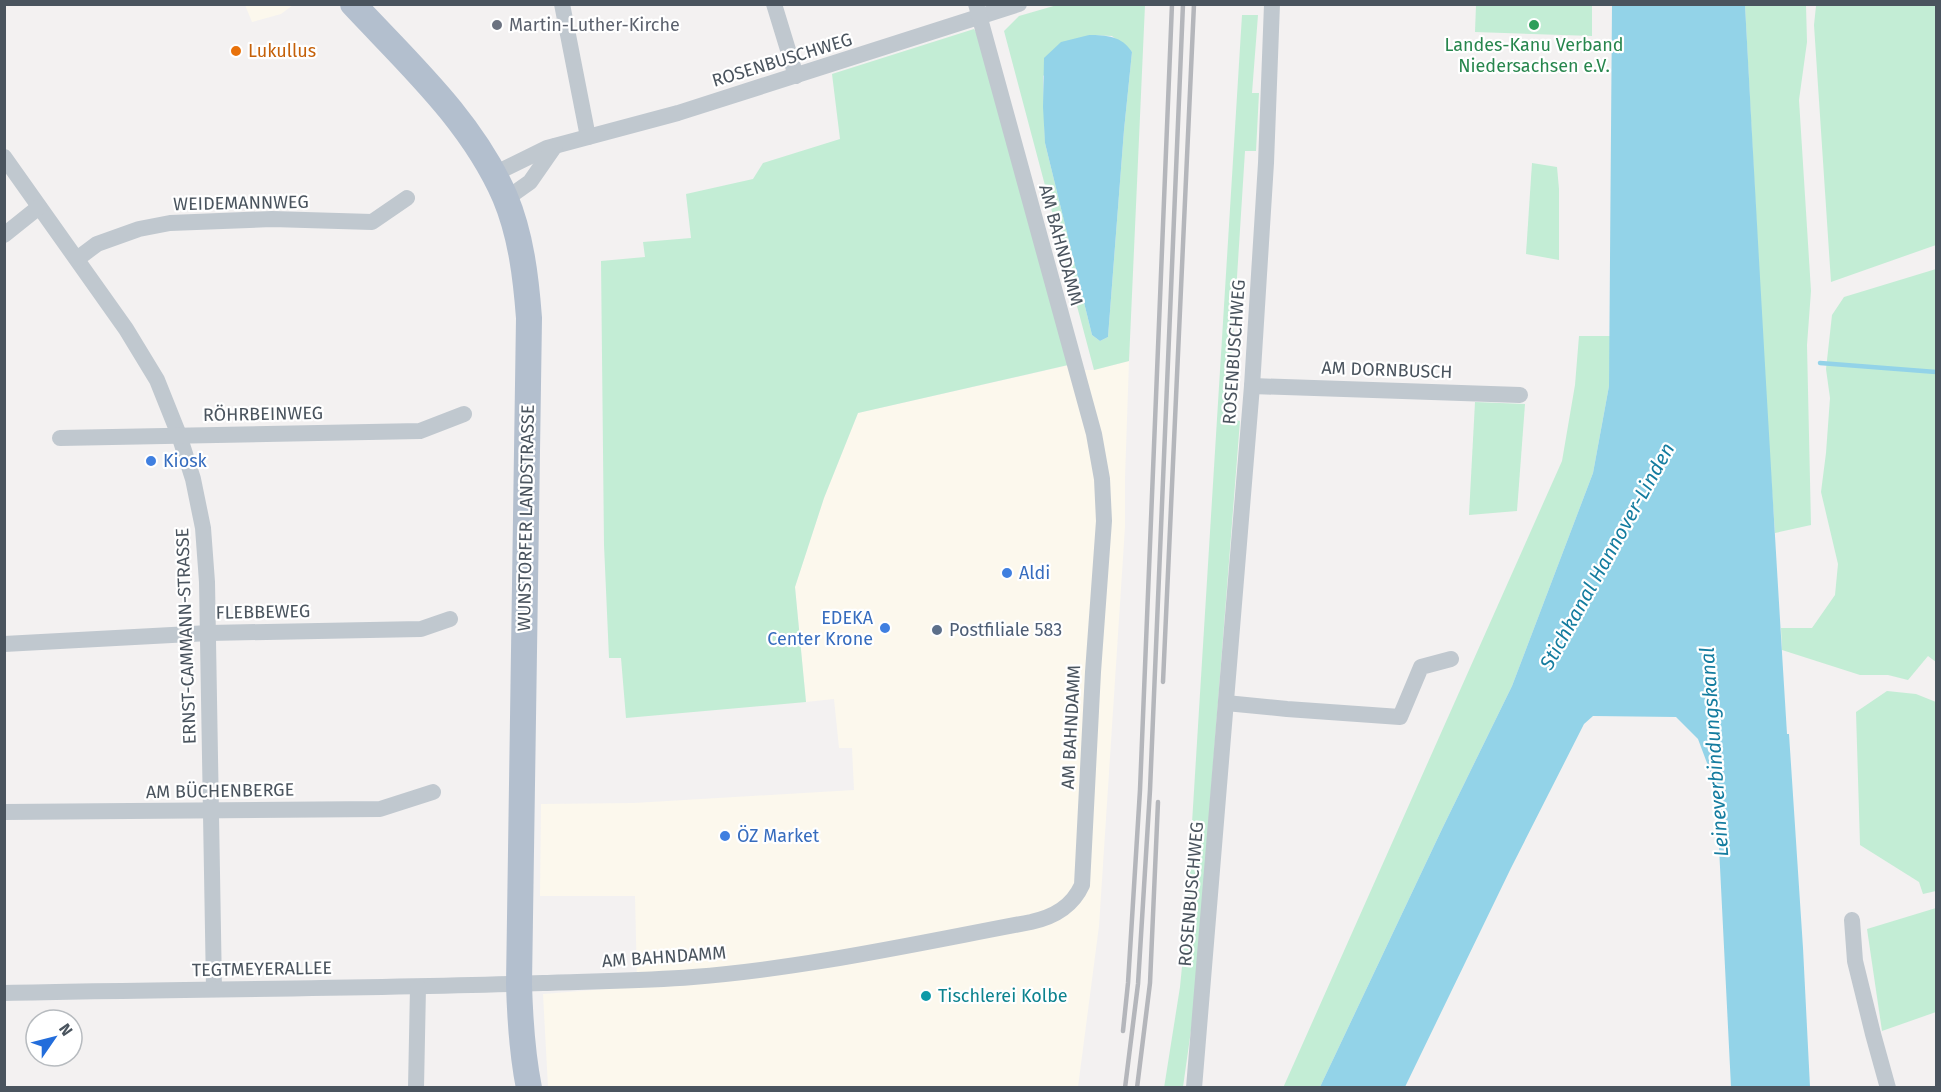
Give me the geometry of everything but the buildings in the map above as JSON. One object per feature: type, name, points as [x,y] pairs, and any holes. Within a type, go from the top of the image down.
[{"type":"main road","name":"WUNSTORFER LANDSTRASSE","points":[[353,4],[441,96],[467,131],[494,174],[506,199],[523,264],[529,318],[519,984],[520,1027],[529,1088]]},
{"type":"street","points":[[562,4],[588,137]]},
{"type":"street","points":[[774,4],[796,76]]},
{"type":"street","name":"ROSENBUSCHWEG","points":[[494,174],[547,148],[678,113],[796,76],[978,11],[1019,4]]},
{"type":"street","name":"ROSENBUSCHWEG","points":[[1194,1088],[1252,386],[1266,163],[1272,4]]},
{"type":"street","name":"AM BAHNDAMM","points":[[519,984],[661,980],[817,962],[1047,918],[1066,908],[1078,894],[1082,885],[1092,681],[1104,521],[1102,479],[1094,434],[978,11]]},
{"type":"street","points":[[506,199],[530,182],[555,146]]},
{"type":"street","name":"ERNST-CAMMANN-STRASSE","points":[[4,157],[126,329],[157,380],[179,435],[193,479],[203,528],[209,633],[214,989]]},
{"type":"street","name":"WEIDEMANNWEG","points":[[77,259],[97,244],[139,229],[170,223],[272,219],[372,222],[407,198]]},
{"type":"street","points":[[4,235],[39,207]]},
{"type":"street","name":"AM DORNBUSCH","points":[[1252,386],[1520,395]]},
{"type":"street","name":"RÖHRBEINWEG","points":[[60,438],[420,431],[464,414]]},
{"type":"street","name":"FLEBBEWEG","points":[[4,644],[209,633],[421,628],[450,620]]},
{"type":"street","points":[[1226,703],[1287,710],[1400,717],[1421,667],[1451,659]]},
{"type":"street","name":"AM BÜCHENBERGE","points":[[4,812],[380,809],[433,792]]},
{"type":"street","points":[[1852,920],[1855,961],[1888,1088]]},
{"type":"street","name":"TEGTMEYERALLEE","points":[[4,993],[519,984]]},
{"type":"street","points":[[416,1088],[418,987]]},
{"type":"shaded area","points":[[245,5],[293,5],[281,14],[252,22]]},
{"type":"shaded area","points":[[1129,361],[1125,527],[1099,926],[1078,1087],[548,1087],[543,994],[668,984],[637,981],[635,896],[540,896],[541,804],[634,803],[854,790],[852,748],[839,748],[834,699],[806,702],[795,587],[824,498],[858,413],[1074,364],[1076,370],[1094,370]]},
{"type":"green space","points":[[1057,5],[1145,5],[1129,361],[1094,370],[1004,31],[1019,16]],"holes":[[[1089,35],[1112,36],[1132,52],[1108,337],[1100,341],[1092,335],[1045,143],[1043,76]]]},
{"type":"green space","name":"Landes-Kanu Verband Niedersachsen e.V.","points":[[1476,5],[1592,5],[1592,36],[1475,32]]},
{"type":"green space","points":[[1745,5],[1806,5],[1807,42],[1799,100],[1811,291],[1807,345],[1811,525],[1775,533],[1766,408]]},
{"type":"green space","points":[[1811,5],[1936,5],[1936,245],[1831,282],[1814,25],[1816,6]]},
{"type":"green space","points":[[1242,15],[1258,15],[1252,93],[1259,93],[1256,151],[1245,151],[1228,419],[1240,421],[1194,1009],[1183,1087],[1164,1088],[1180,987],[1185,936]]},
{"type":"green space","points":[[974,29],[981,40],[1068,365],[858,413],[824,498],[795,587],[806,702],[626,718],[621,658],[609,658],[604,545],[601,261],[645,257],[643,242],[691,238],[686,194],[753,179],[763,163],[840,139],[832,74]]},
{"type":"green space","points":[[1532,163],[1557,167],[1559,260],[1526,254]]},
{"type":"green space","points":[[1936,269],[1936,662],[1928,656],[1908,680],[1888,675],[1860,675],[1782,650],[1781,628],[1812,628],[1835,595],[1838,564],[1821,492],[1830,398],[1826,369],[1832,315],[1844,297]]},
{"type":"green space","points":[[1579,336],[1611,336],[1609,386],[1593,473],[1512,686],[1320,1087],[1283,1088],[1562,461],[1575,385]]},
{"type":"green space","points":[[1475,402],[1525,404],[1517,511],[1469,515]]},
{"type":"green space","points":[[1887,691],[1916,694],[1936,702],[1936,891],[1923,894],[1919,882],[1860,845],[1856,712]]},
{"type":"green space","points":[[1936,908],[1936,1012],[1882,1031],[1867,929]]},
{"type":"water","points":[[1612,5],[1745,5],[1776,552],[1803,948],[1810,1087],[1731,1087],[1716,787],[1698,739],[1676,717],[1593,716],[1584,724],[1511,868],[1405,1087],[1320,1087],[1512,686],[1593,473],[1609,386]]},
{"type":"water","points":[[1089,35],[1107,36],[1118,40],[1132,52],[1108,337],[1100,341],[1092,335],[1045,143],[1043,107],[1044,58],[1061,42]]},
{"type":"waterway","points":[[1820,363],[1936,372]]},
{"type":"railway","points":[[1123,1031],[1140,790],[1172,4]]},
{"type":"railway","points":[[1125,1088],[1138,984],[1150,790],[1183,4]]},
{"type":"railway","points":[[1163,682],[1194,4]]},
{"type":"railway","points":[[1137,1088],[1150,983],[1158,802]]},
{"type":"place","name":"Martin-Luther-Kirche","points":[[497,25]]},
{"type":"place","name":"Landes-Kanu Verband Niedersachsen e.V.","points":[[1534,25]]},
{"type":"place","name":"Lukullus","points":[[236,51]]},
{"type":"place","name":"Kiosk","points":[[151,461]]},
{"type":"place","name":"Aldi","points":[[1007,573]]},
{"type":"place","name":"EDEKA Center Krone","points":[[885,628]]},
{"type":"place","name":"Postfiliale 583","points":[[937,630]]},
{"type":"place","name":"ÖZ Market","points":[[725,836]]},
{"type":"place","name":"Tischlerei Kolbe","points":[[926,996]]},
{"type":"water label","name":"Stichkanal Hannover-Linden","points":[[1607,556]]},
{"type":"water label","name":"Leineverbindungskanal","points":[[1714,752]]}]
